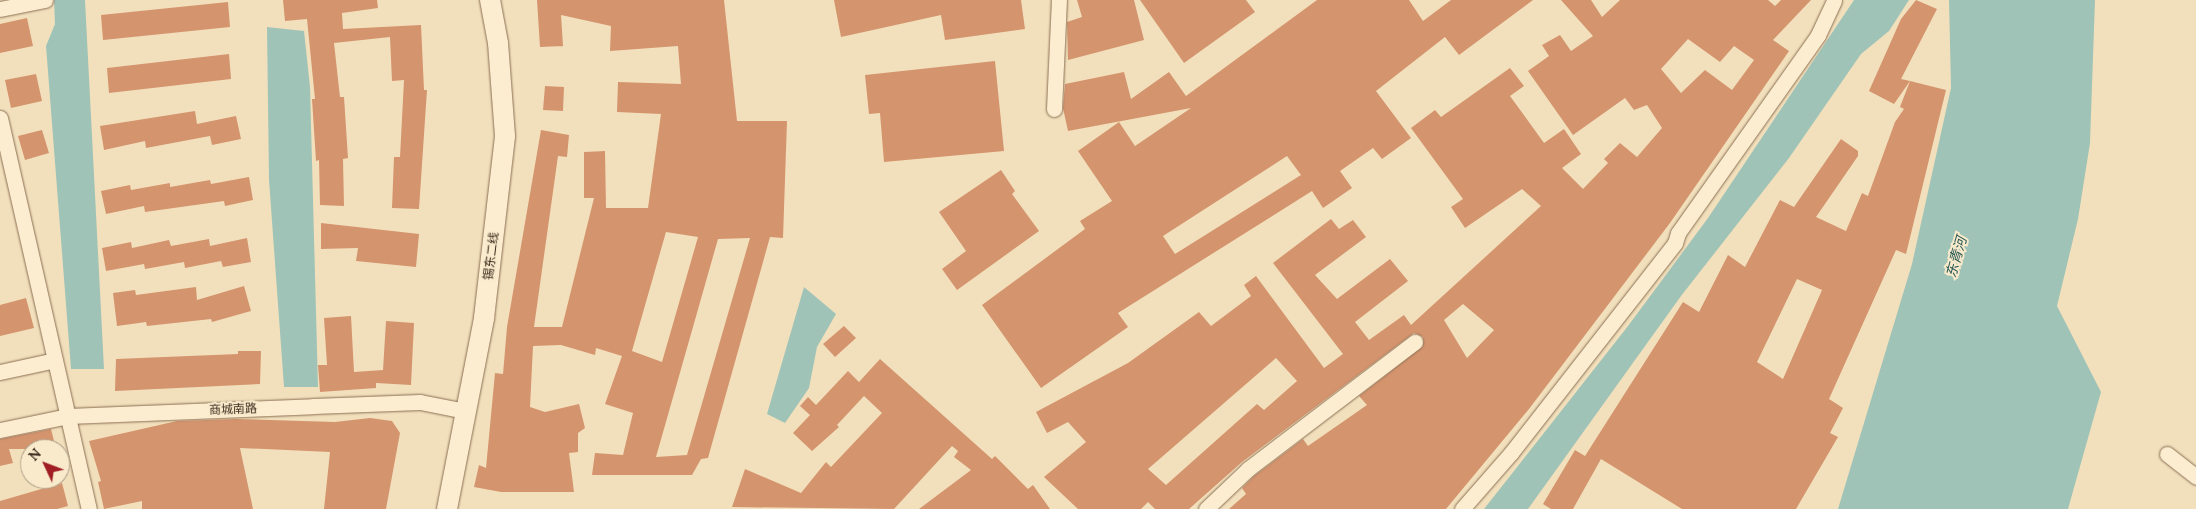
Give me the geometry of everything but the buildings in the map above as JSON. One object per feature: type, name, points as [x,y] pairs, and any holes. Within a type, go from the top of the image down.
[{"type":"main road","name":"锡东二线","points":[[447,509],[484,318],[505,136],[498,43],[490,0]]},
{"type":"street","points":[[0,9],[46,0]]},
{"type":"street","points":[[1054,109],[1059,0]]},
{"type":"street","points":[[1462,509],[1511,453],[1675,243],[1678,232],[1818,35],[1834,0]]},
{"type":"street","points":[[0,118],[89,509]]},
{"type":"street","points":[[1206,509],[1248,469],[1415,342]]},
{"type":"street","points":[[0,372],[55,360]]},
{"type":"street","name":"商城南路","points":[[0,430],[68,416],[420,402],[466,411]]},
{"type":"street","points":[[2167,454],[2196,477]]},
{"type":"water","points":[[54,0],[85,0],[104,369],[71,369],[46,46],[55,24]]},
{"type":"water","points":[[1854,0],[1909,0],[1889,31],[1861,54],[1789,158],[1681,296],[1528,509],[1484,509],[1628,326],[1708,218]]},
{"type":"water","name":"东青河","points":[[1949,0],[2095,0],[2090,143],[2078,219],[2057,306],[2101,392],[2068,509],[1838,509],[1912,264],[1951,88]]},
{"type":"water","points":[[267,27],[304,31],[310,87],[318,387],[284,387],[269,180]]},
{"type":"water","points":[[804,287],[836,314],[817,347],[809,388],[785,423],[767,414]]}]
